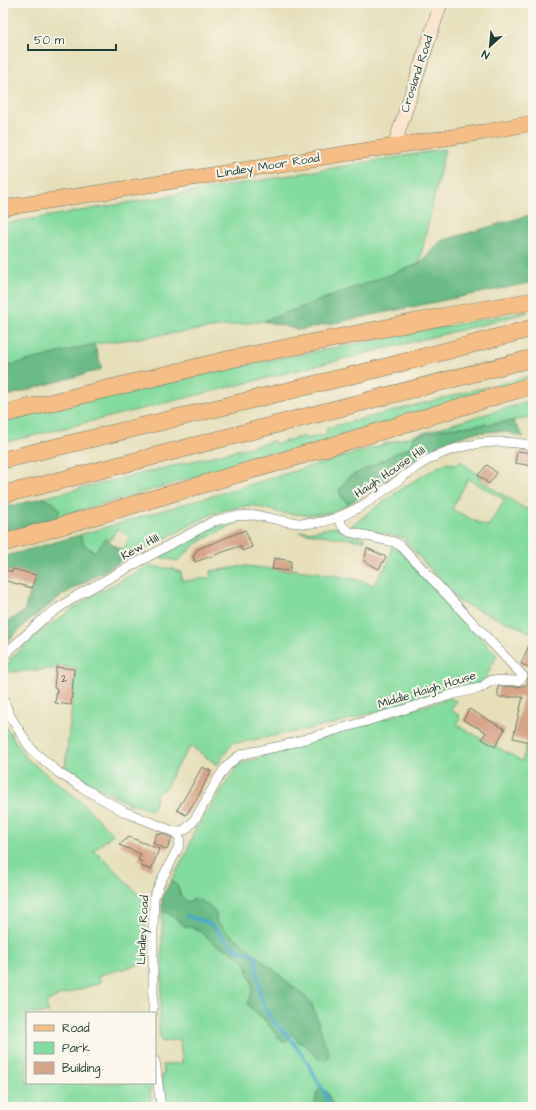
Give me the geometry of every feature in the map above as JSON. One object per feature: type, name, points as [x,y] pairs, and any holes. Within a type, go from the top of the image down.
[{"type":"highway","points":[[3,414],[231,359],[533,300]]},
{"type":"highway","points":[[3,460],[378,369],[533,328]]},
{"type":"highway","points":[[3,494],[533,358]]},
{"type":"highway","points":[[3,543],[533,386]]},
{"type":"main road","name":"Lindley Moor Road","points":[[3,208],[533,123]]},
{"type":"street","name":"Crosland Road","points":[[394,146],[441,3]]},
{"type":"street","name":"Haigh House Hill","points":[[310,523],[317,523],[338,518],[361,506],[420,465],[441,454],[472,445],[490,442],[533,445]]},
{"type":"street","name":"Kew Hill","points":[[3,656],[30,630],[78,595],[214,521],[235,516],[255,515],[283,521],[310,523]]},
{"type":"street","name":"Middle Haigh House","points":[[175,832],[184,830],[193,822],[226,767],[237,757],[243,754],[295,742],[454,694],[480,688],[490,681],[517,681],[521,679],[522,676],[401,546],[394,542],[345,530],[338,518]]},
{"type":"street","points":[[3,699],[10,716],[27,744],[59,773],[119,808],[175,832]]},
{"type":"street","name":"Lindley Road","points":[[153,1012],[154,897],[179,846],[180,839],[175,832]]},
{"type":"street","points":[[156,1069],[161,1107]]},
{"type":"green space","points":[[445,149],[419,264],[264,321],[94,344],[3,367],[3,224]]},
{"type":"green space","points":[[533,214],[533,282],[299,330],[264,321],[419,264],[441,241]]},
{"type":"green space","points":[[528,312],[505,319],[3,443],[3,421],[140,388],[281,358]]},
{"type":"green space","points":[[94,344],[102,369],[3,397],[3,367]]},
{"type":"green space","points":[[533,375],[533,380],[57,517],[59,509],[54,503],[42,498],[274,441],[276,444],[304,436],[306,439],[327,434],[326,428]]},
{"type":"green space","points":[[533,400],[533,416],[513,421],[443,429],[374,465],[342,498],[349,504],[330,513],[306,515],[282,513],[252,505],[225,510],[208,516],[116,564],[121,554],[112,544],[123,550],[130,536],[117,529],[109,542],[106,538],[95,552],[84,545],[80,535]]},
{"type":"green space","points":[[513,421],[524,437],[501,431],[472,433],[441,443],[349,504],[342,498],[339,490],[349,477],[412,446],[413,437],[443,429]]},
{"type":"green space","points":[[461,461],[478,475],[484,483],[524,508],[533,511],[533,633],[459,602],[403,538],[351,526],[405,486],[445,463],[455,464]],"holes":[[[468,479],[505,500],[488,526],[452,509]]]},
{"type":"green space","points":[[42,498],[54,503],[60,510],[57,517],[3,532],[3,508]]},
{"type":"green space","points":[[240,521],[196,544],[177,561],[160,557],[209,529],[230,522]]},
{"type":"green space","points":[[335,527],[346,534],[365,538],[364,541],[299,532],[314,531]]},
{"type":"green space","points":[[80,535],[84,545],[95,552],[106,538],[121,554],[116,564],[61,596],[27,622],[3,646],[3,624],[24,612],[36,576],[13,569],[12,572],[3,571],[3,557]]},
{"type":"green space","points":[[392,546],[400,550],[497,655],[485,679],[479,684],[463,685],[408,703],[333,724],[238,743],[233,742],[217,765],[191,746],[175,769],[165,789],[158,792],[152,810],[128,803],[93,785],[65,768],[76,668],[56,666],[54,669],[11,672],[6,670],[11,658],[39,633],[99,592],[148,566],[174,569],[181,572],[182,581],[209,578],[211,576],[211,571],[246,566],[289,571],[290,569],[332,575],[373,585],[388,563]]},
{"type":"green space","points":[[450,698],[456,701],[451,710],[460,716],[457,725],[522,761],[528,742],[533,743],[533,1107],[333,1107],[327,1092],[317,1092],[315,1103],[318,1107],[166,1107],[161,1079],[164,1073],[163,1065],[182,1063],[180,1039],[162,1042],[159,1032],[162,981],[162,912],[168,913],[185,926],[197,929],[214,943],[232,952],[245,962],[253,987],[247,1004],[264,1019],[283,1043],[288,1040],[292,1033],[297,1041],[305,1044],[318,1059],[327,1060],[328,1054],[311,1002],[231,935],[216,920],[216,914],[194,899],[187,902],[181,896],[177,885],[171,881],[186,854],[193,833],[239,764]]},
{"type":"green space","points":[[3,723],[28,760],[76,797],[113,834],[93,851],[99,854],[146,902],[145,963],[99,975],[100,983],[49,1000],[46,1004],[49,1012],[26,1012],[26,1084],[149,1084],[151,1099],[150,1107],[3,1107]]},
{"type":"green space","points":[[171,881],[177,885],[181,896],[187,902],[194,899],[200,900],[212,908],[216,914],[216,920],[231,935],[311,1002],[329,1054],[327,1060],[318,1059],[305,1044],[297,1041],[292,1033],[288,1040],[283,1043],[264,1019],[247,1004],[253,987],[245,962],[232,952],[214,943],[197,929],[185,926],[168,913],[162,912],[162,897]]},
{"type":"green space","points":[[321,1087],[327,1092],[333,1107],[318,1107],[315,1103],[317,1092]]},
{"type":"building","points":[[517,451],[533,453],[533,466],[515,463]]},
{"type":"building","points":[[487,465],[497,473],[489,484],[478,475]]},
{"type":"building","points":[[245,530],[252,547],[242,551],[240,546],[195,562],[193,556],[198,549]]},
{"type":"building","points":[[367,548],[386,557],[379,569],[364,561]]},
{"type":"building","points":[[274,558],[291,561],[290,571],[272,569]]},
{"type":"building","points":[[3,569],[12,572],[13,569],[36,575],[32,588],[3,580]]},
{"type":"building","points":[[533,636],[533,669],[521,664]]},
{"type":"building","points":[[56,667],[74,669],[71,705],[55,703],[57,689],[54,688]]},
{"type":"building","points":[[529,673],[533,673],[533,743],[513,738],[523,697],[498,697],[498,686],[517,687],[527,685]]},
{"type":"building","points":[[469,709],[505,729],[495,747],[482,739],[486,732],[463,720]]},
{"type":"building","points":[[202,767],[211,771],[199,795],[186,815],[177,810]]},
{"type":"building","points":[[157,833],[160,835],[161,833],[172,838],[167,850],[153,843]]},
{"type":"building","points":[[129,837],[159,849],[151,870],[141,866],[142,862],[138,860],[141,854],[119,845]]},
{"type":"waterway","points":[[187,916],[208,923],[232,946],[238,950],[250,952],[256,958],[260,993],[264,1007],[275,1024],[291,1039],[307,1062],[326,1096],[328,1107]]}]
